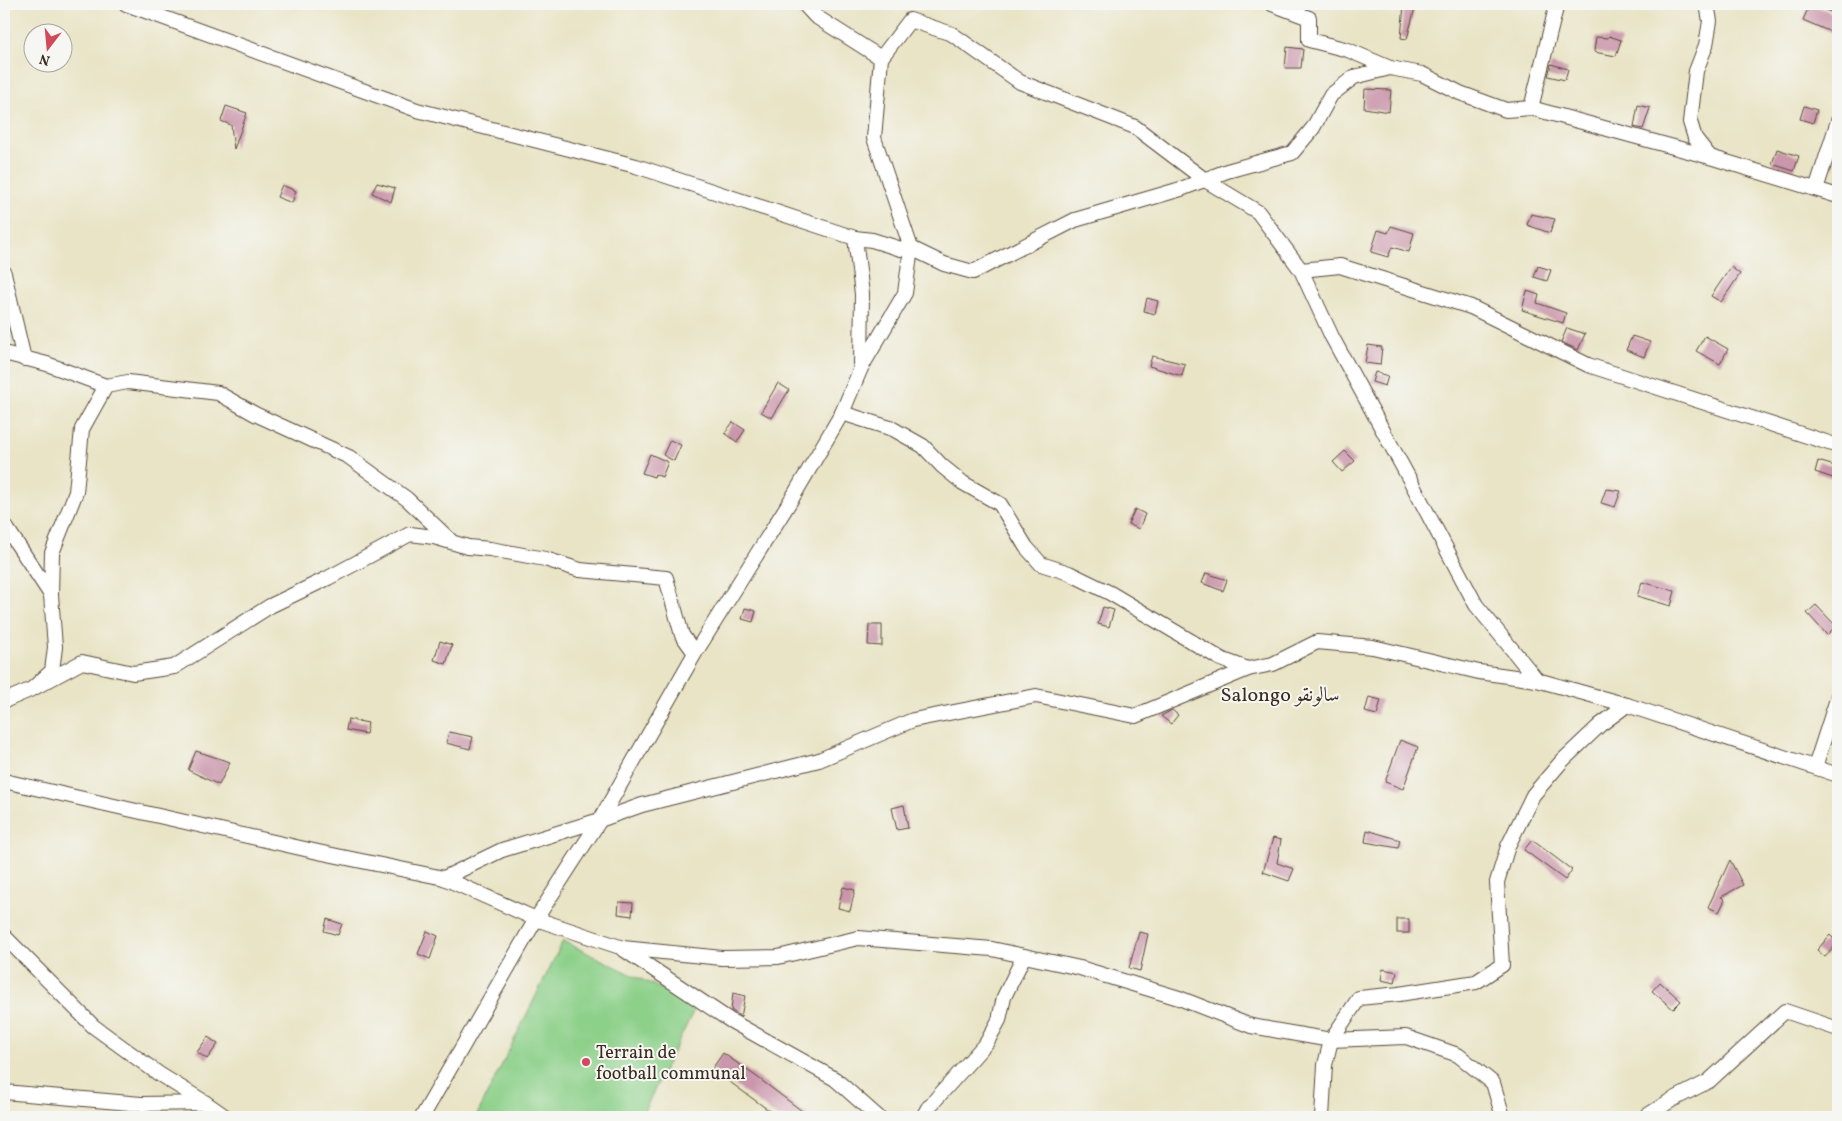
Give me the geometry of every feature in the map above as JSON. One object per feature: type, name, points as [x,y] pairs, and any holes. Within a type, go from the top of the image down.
[{"type":"street","points":[[126,4],[417,110],[636,166],[854,238],[872,240],[902,249],[911,248],[944,264],[973,272],[1075,220],[1181,189],[1263,160],[1292,153],[1314,128],[1332,95],[1354,77],[1390,68]]},
{"type":"street","points":[[804,4],[814,16],[882,58]]},
{"type":"street","points":[[1272,4],[1309,18],[1309,40],[1348,50],[1390,68],[1422,74],[1460,93],[1506,110],[1531,108],[1710,157],[1838,196]]},
{"type":"street","points":[[1531,108],[1557,4]]},
{"type":"street","points":[[1707,4],[1710,20],[1706,45],[1696,71],[1690,122],[1695,138],[1710,157]]},
{"type":"street","points":[[422,1117],[536,919],[600,820],[695,653],[842,413],[861,368],[905,293],[911,248],[874,138],[882,58],[910,20],[952,34],[1020,82],[1135,127],[1205,180],[1258,212],[1300,270],[1332,337],[1476,605],[1537,680]]},
{"type":"street","points":[[1816,189],[1838,121]]},
{"type":"street","points":[[854,238],[862,294],[861,368]]},
{"type":"street","points":[[1300,270],[1340,266],[1470,307],[1588,364],[1838,446]]},
{"type":"street","points":[[4,273],[24,358]]},
{"type":"street","points":[[4,353],[47,364],[106,386],[128,382],[218,393],[255,414],[349,457],[408,499],[452,543]]},
{"type":"street","points":[[32,689],[52,671],[55,647],[52,553],[76,492],[82,430],[106,386]]},
{"type":"street","points":[[842,413],[893,429],[923,446],[942,466],[963,483],[1000,504],[1026,548],[1042,564],[1069,573],[1110,593],[1221,659],[1248,670]]},
{"type":"street","points":[[4,524],[52,595]]},
{"type":"street","points":[[4,701],[32,689],[82,662],[133,674],[174,667],[270,606],[328,578],[410,534],[468,547],[545,559],[580,570],[666,578],[682,635],[695,653]]},
{"type":"street","points":[[444,878],[502,850],[642,805],[819,760],[913,720],[1036,696],[1135,716],[1248,670],[1274,664],[1317,642],[1372,647],[1480,672],[1537,680],[1627,705],[1838,775]]},
{"type":"street","points":[[1815,767],[1838,696]]},
{"type":"street","points":[[1322,1117],[1325,1065],[1331,1040],[1360,998],[1476,982],[1502,965],[1498,882],[1508,846],[1533,795],[1562,761],[1600,725],[1627,705]]},
{"type":"street","points":[[4,781],[318,852],[444,878],[536,919],[620,947],[722,958],[778,957],[858,938],[992,949],[1080,968],[1179,998],[1251,1026],[1331,1040],[1406,1037],[1458,1055],[1493,1083],[1503,1117]]},
{"type":"street","points":[[4,936],[93,1026],[159,1074],[226,1117]]},
{"type":"street","points":[[620,947],[731,1021],[835,1079],[878,1117]]},
{"type":"street","points":[[923,1117],[928,1108],[987,1042],[999,1020],[1004,997],[1024,956]]},
{"type":"street","points":[[1645,1117],[1670,1101],[1709,1081],[1785,1011],[1838,1029]]},
{"type":"street","points":[[4,1092],[141,1104],[206,1103]]},
{"type":"green space","name":"Terrain de football communal","points":[[563,941],[696,1006],[641,1117],[476,1117]]},
{"type":"building","points":[[1404,4],[1416,4],[1407,39],[1401,38]]},
{"type":"building","points":[[1810,4],[1838,15],[1838,21],[1833,33],[1803,20]]},
{"type":"building","points":[[1609,36],[1621,40],[1616,56],[1594,52],[1596,37],[1608,38]]},
{"type":"building","points":[[1287,47],[1303,49],[1301,68],[1285,68]]},
{"type":"building","points":[[1551,64],[1568,69],[1565,80],[1548,76]]},
{"type":"building","points":[[1365,89],[1391,90],[1389,112],[1364,108]]},
{"type":"building","points":[[1638,105],[1650,108],[1643,129],[1634,127]]},
{"type":"building","points":[[226,106],[247,113],[234,149],[231,125],[221,121]]},
{"type":"building","points":[[1804,106],[1817,110],[1813,123],[1800,119]]},
{"type":"building","points":[[1777,149],[1799,156],[1794,171],[1772,164]]},
{"type":"building","points":[[377,183],[395,188],[391,202],[372,193]]},
{"type":"building","points":[[282,185],[296,191],[292,203],[277,197]]},
{"type":"building","points":[[1531,214],[1555,219],[1550,233],[1527,225]]},
{"type":"building","points":[[1391,226],[1414,233],[1409,252],[1392,247],[1388,257],[1371,252],[1378,230],[1388,233]]},
{"type":"building","points":[[1538,266],[1551,270],[1547,281],[1534,277]]},
{"type":"building","points":[[1731,267],[1740,274],[1721,302],[1711,296]]},
{"type":"building","points":[[1527,291],[1539,295],[1537,303],[1566,313],[1563,323],[1522,310]]},
{"type":"building","points":[[1147,298],[1158,301],[1155,314],[1144,311]]},
{"type":"building","points":[[1567,328],[1585,334],[1578,350],[1561,342]]},
{"type":"building","points":[[1632,336],[1650,342],[1644,357],[1626,350]]},
{"type":"building","points":[[1705,336],[1728,349],[1720,364],[1696,351]]},
{"type":"building","points":[[1368,345],[1382,347],[1380,365],[1365,363]]},
{"type":"building","points":[[1152,356],[1185,364],[1182,376],[1149,366]]},
{"type":"building","points":[[1375,372],[1388,376],[1385,386],[1372,382]]},
{"type":"building","points":[[778,383],[789,390],[772,418],[761,412]]},
{"type":"building","points":[[733,422],[745,430],[737,442],[725,433]]},
{"type":"building","points":[[670,440],[681,445],[674,461],[663,455]]},
{"type":"building","points":[[1345,451],[1355,461],[1342,472],[1333,462]]},
{"type":"building","points":[[650,454],[668,462],[662,477],[655,474],[654,477],[642,473]]},
{"type":"building","points":[[1818,461],[1838,467],[1836,479],[1815,472]]},
{"type":"building","points":[[1606,489],[1621,491],[1615,507],[1601,503]]},
{"type":"building","points":[[1135,509],[1145,514],[1139,529],[1128,524]]},
{"type":"building","points":[[1206,573],[1227,580],[1223,591],[1202,583]]},
{"type":"building","points":[[1642,582],[1675,591],[1671,606],[1637,596]]},
{"type":"building","points":[[1816,605],[1836,626],[1827,635],[1807,613]]},
{"type":"building","points":[[1103,607],[1114,610],[1109,627],[1098,624]]},
{"type":"building","points":[[745,608],[756,611],[753,622],[742,619]]},
{"type":"building","points":[[869,625],[882,625],[882,646],[868,645]]},
{"type":"building","points":[[440,641],[452,645],[446,664],[434,660]]},
{"type":"building","points":[[1369,697],[1381,700],[1377,715],[1365,712]]},
{"type":"building","points":[[1172,710],[1178,715],[1171,724],[1161,716]]},
{"type":"building","points":[[348,719],[368,723],[366,734],[346,730]]},
{"type":"building","points":[[449,732],[473,737],[470,749],[446,743]]},
{"type":"building","points":[[1400,740],[1418,747],[1403,789],[1385,782]]},
{"type":"building","points":[[196,751],[230,762],[219,785],[188,770]]},
{"type":"building","points":[[904,805],[908,828],[897,830],[892,808]]},
{"type":"building","points":[[1367,830],[1400,840],[1398,848],[1365,842]]},
{"type":"building","points":[[1273,838],[1281,840],[1277,863],[1294,869],[1289,881],[1263,872]]},
{"type":"building","points":[[1532,840],[1572,870],[1565,880],[1524,850]]},
{"type":"building","points":[[1730,860],[1743,885],[1721,897],[1725,900],[1719,912],[1708,907]]},
{"type":"building","points":[[843,887],[855,890],[850,911],[838,908]]},
{"type":"building","points":[[619,902],[633,903],[632,916],[618,914]]},
{"type":"building","points":[[327,919],[342,924],[338,935],[324,931]]},
{"type":"building","points":[[1397,919],[1409,919],[1409,933],[1397,933]]},
{"type":"building","points":[[427,931],[438,936],[430,959],[418,954]]},
{"type":"building","points":[[1139,932],[1148,934],[1140,971],[1129,968]]},
{"type":"building","points":[[1830,935],[1838,943],[1825,957],[1817,950]]},
{"type":"building","points":[[1383,969],[1397,972],[1395,983],[1381,980]]},
{"type":"building","points":[[1660,982],[1681,1001],[1673,1009],[1652,991]]},
{"type":"building","points":[[733,993],[745,996],[741,1017],[731,1010]]},
{"type":"building","points":[[208,1037],[218,1044],[207,1059],[197,1052]]},
{"type":"building","points":[[723,1053],[810,1117],[778,1117],[712,1069]]},
{"type":"place","name":"Terrain de football communal","points":[[586,1062]]},
{"type":"district","name":"Salongo سالونقو","points":[[1280,694]]}]
